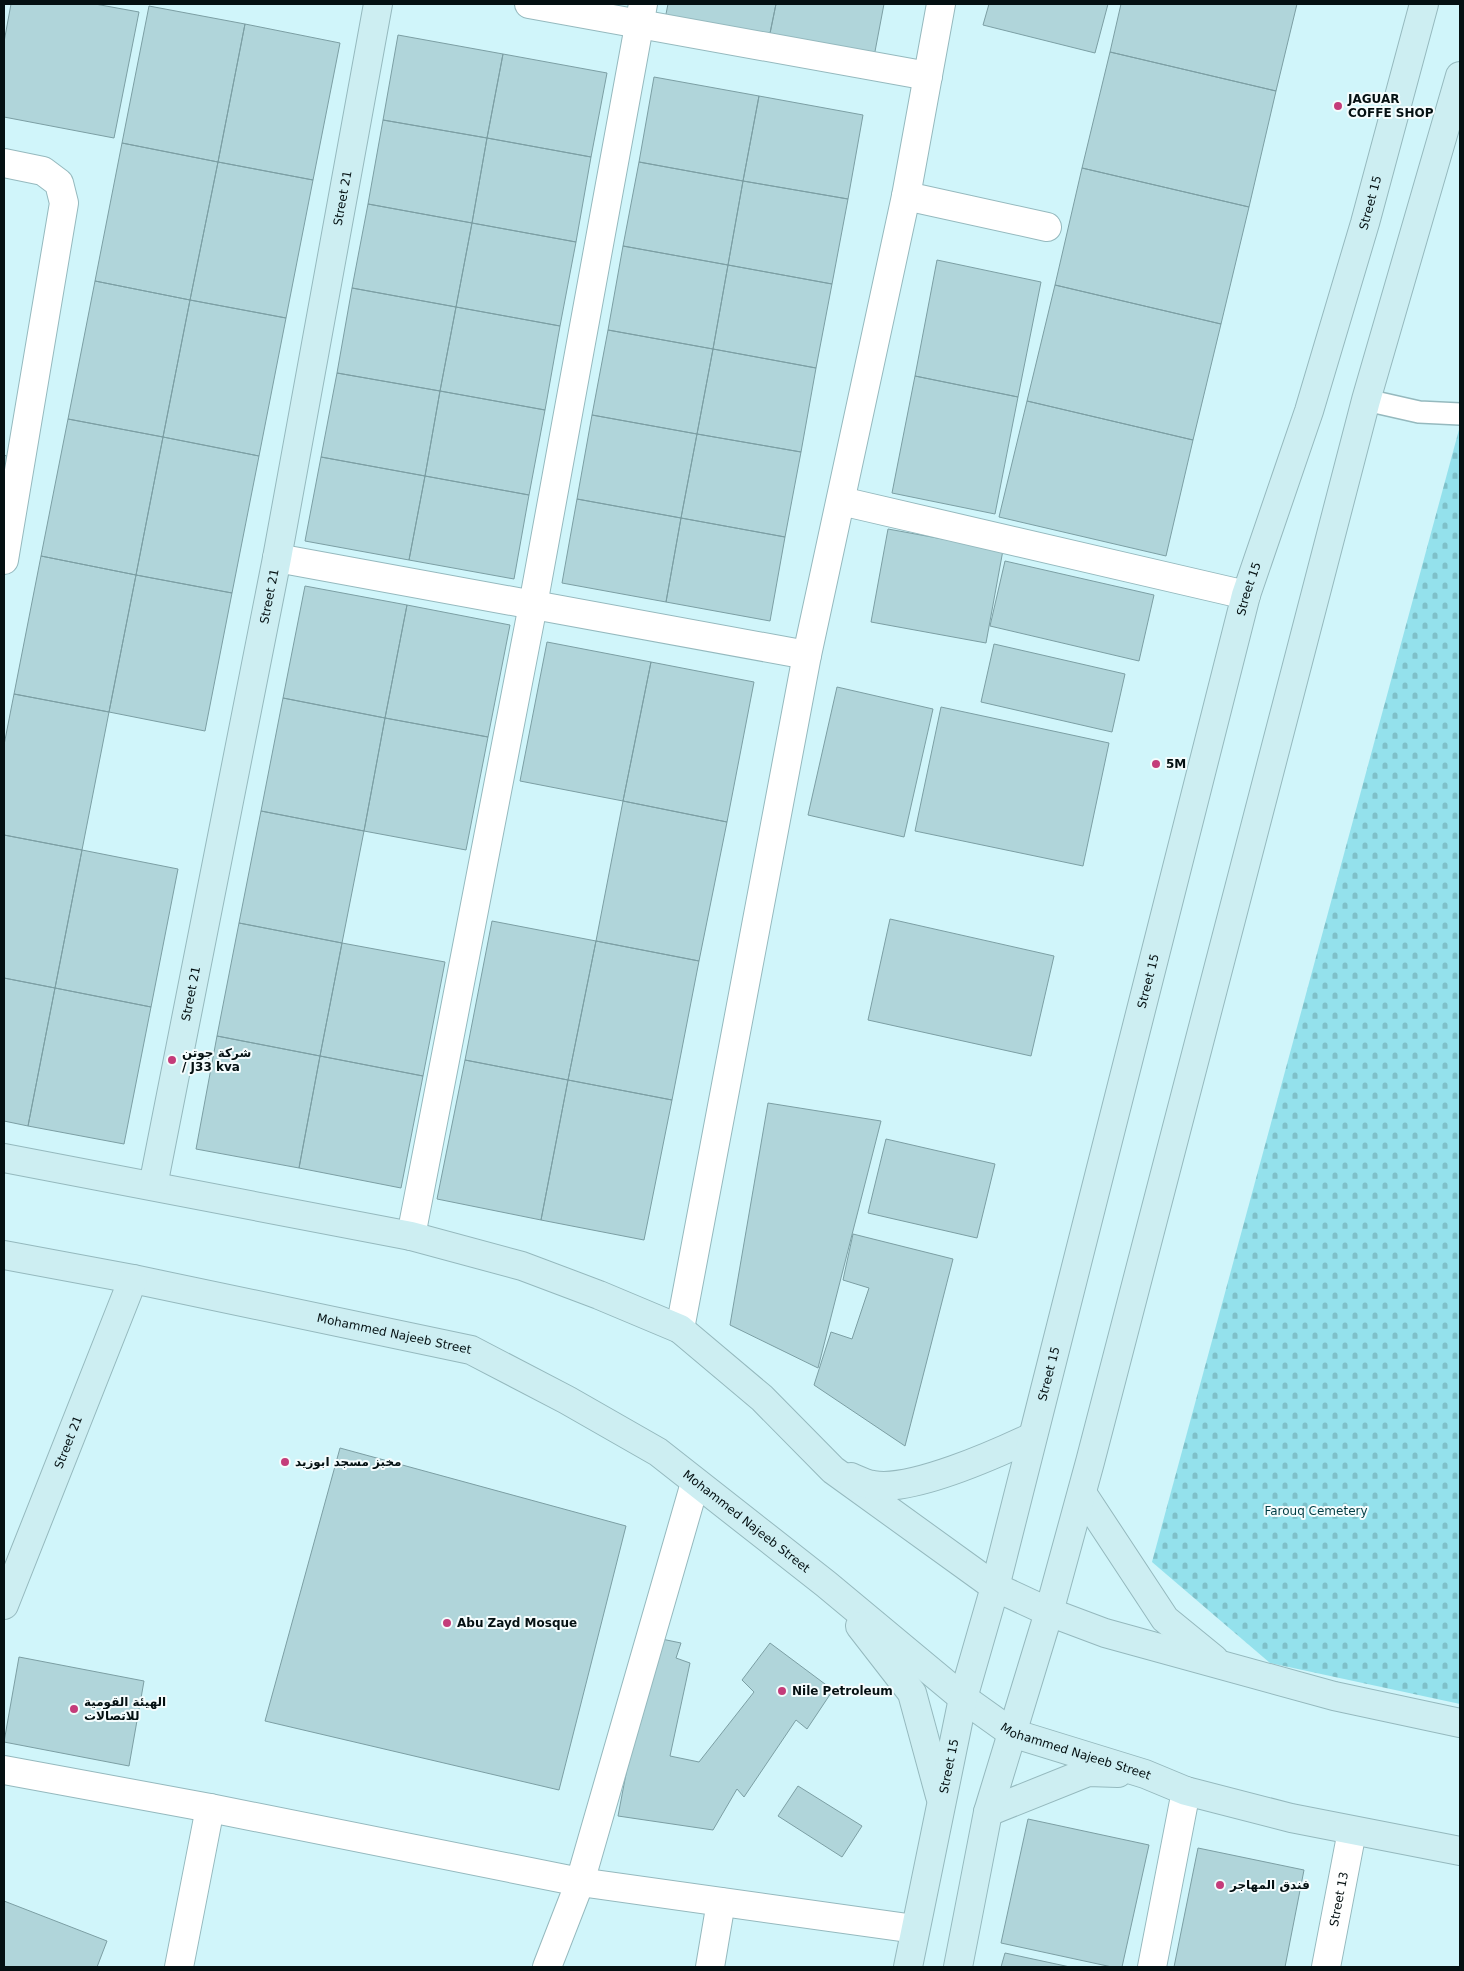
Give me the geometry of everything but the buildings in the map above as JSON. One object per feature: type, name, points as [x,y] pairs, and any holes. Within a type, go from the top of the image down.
[{"type":"street","name":"Street 21","points":[[153,1186],[277,558],[378,4]]},
{"type":"street","points":[[529,4],[642,14],[928,76]]},
{"type":"street","points":[[680,1329],[807,655],[906,196],[941,4]]},
{"type":"street","name":"Street 15","points":[[908,1967],[964,1698],[995,1587],[1246,595],[1309,411],[1365,223],[1424,4]]},
{"type":"street","points":[[411,1236],[533,605],[642,14]]},
{"type":"street","points":[[958,1967],[988,1812],[1082,1493],[1366,400],[1460,76]]},
{"type":"street","points":[[4,163],[43,171],[59,183],[64,203],[14,440],[4,560]]},
{"type":"street","points":[[906,196],[1047,227]]},
{"type":"street","points":[[841,500],[1246,595]]},
{"type":"street","points":[[277,558],[807,655]]},
{"type":"street","points":[[4,1158],[411,1236],[522,1266],[600,1295],[680,1329],[762,1398],[833,1470],[995,1587],[1048,1612],[1105,1633],[1222,1667],[1334,1696],[1460,1723]]},
{"type":"street","name":"Mohammed Najeeb Street","points":[[4,1255],[133,1279],[471,1350],[567,1400],[658,1452],[695,1483],[826,1584],[964,1698],[1012,1733],[1145,1774],[1186,1792],[1352,1831],[1460,1851]]},
{"type":"street","name":"Street 21","points":[[4,1605],[133,1279]]},
{"type":"street","points":[[833,1470],[873,1486],[904,1484],[977,1461],[1032,1437]]},
{"type":"street","points":[[547,1967],[580,1882],[695,1483]]},
{"type":"street","points":[[1082,1493],[1165,1620],[1222,1667]]},
{"type":"street","points":[[826,1584],[912,1693],[942,1804]]},
{"type":"street","points":[[4,1770],[210,1808],[580,1882],[915,1929]]},
{"type":"street","points":[[988,1812],[1088,1772],[1145,1774]]},
{"type":"street","points":[[1152,1967],[1186,1792]]},
{"type":"street","points":[[179,1967],[210,1808]]},
{"type":"street","name":"Street 13","points":[[1326,1967],[1352,1831]]},
{"type":"street","points":[[710,1967],[721,1902]]},
{"type":"lane","points":[[1366,400],[1419,412],[1460,414]]},
{"type":"green space","name":"Farouq Cemetery","points":[[1460,426],[1460,1704],[1270,1663],[1152,1562]]},
{"type":"place","name":"JAGUAR COFFE SHOP","points":[[1338,106]]},
{"type":"place","name":"5M","points":[[1156,764]]},
{"type":"place","name":"شركة جوتن / J33 kva","points":[[172,1060]]},
{"type":"place","name":"مخبز مسجد ابوزيد","points":[[285,1462]]},
{"type":"place","name":"Abu Zayd Mosque","points":[[447,1623]]},
{"type":"place","name":"Nile Petroleum","points":[[782,1691]]},
{"type":"place","name":"الهيئة القومية للاتصالات","points":[[74,1709]]},
{"type":"place","name":"فندق المهاجر","points":[[1220,1885]]}]
